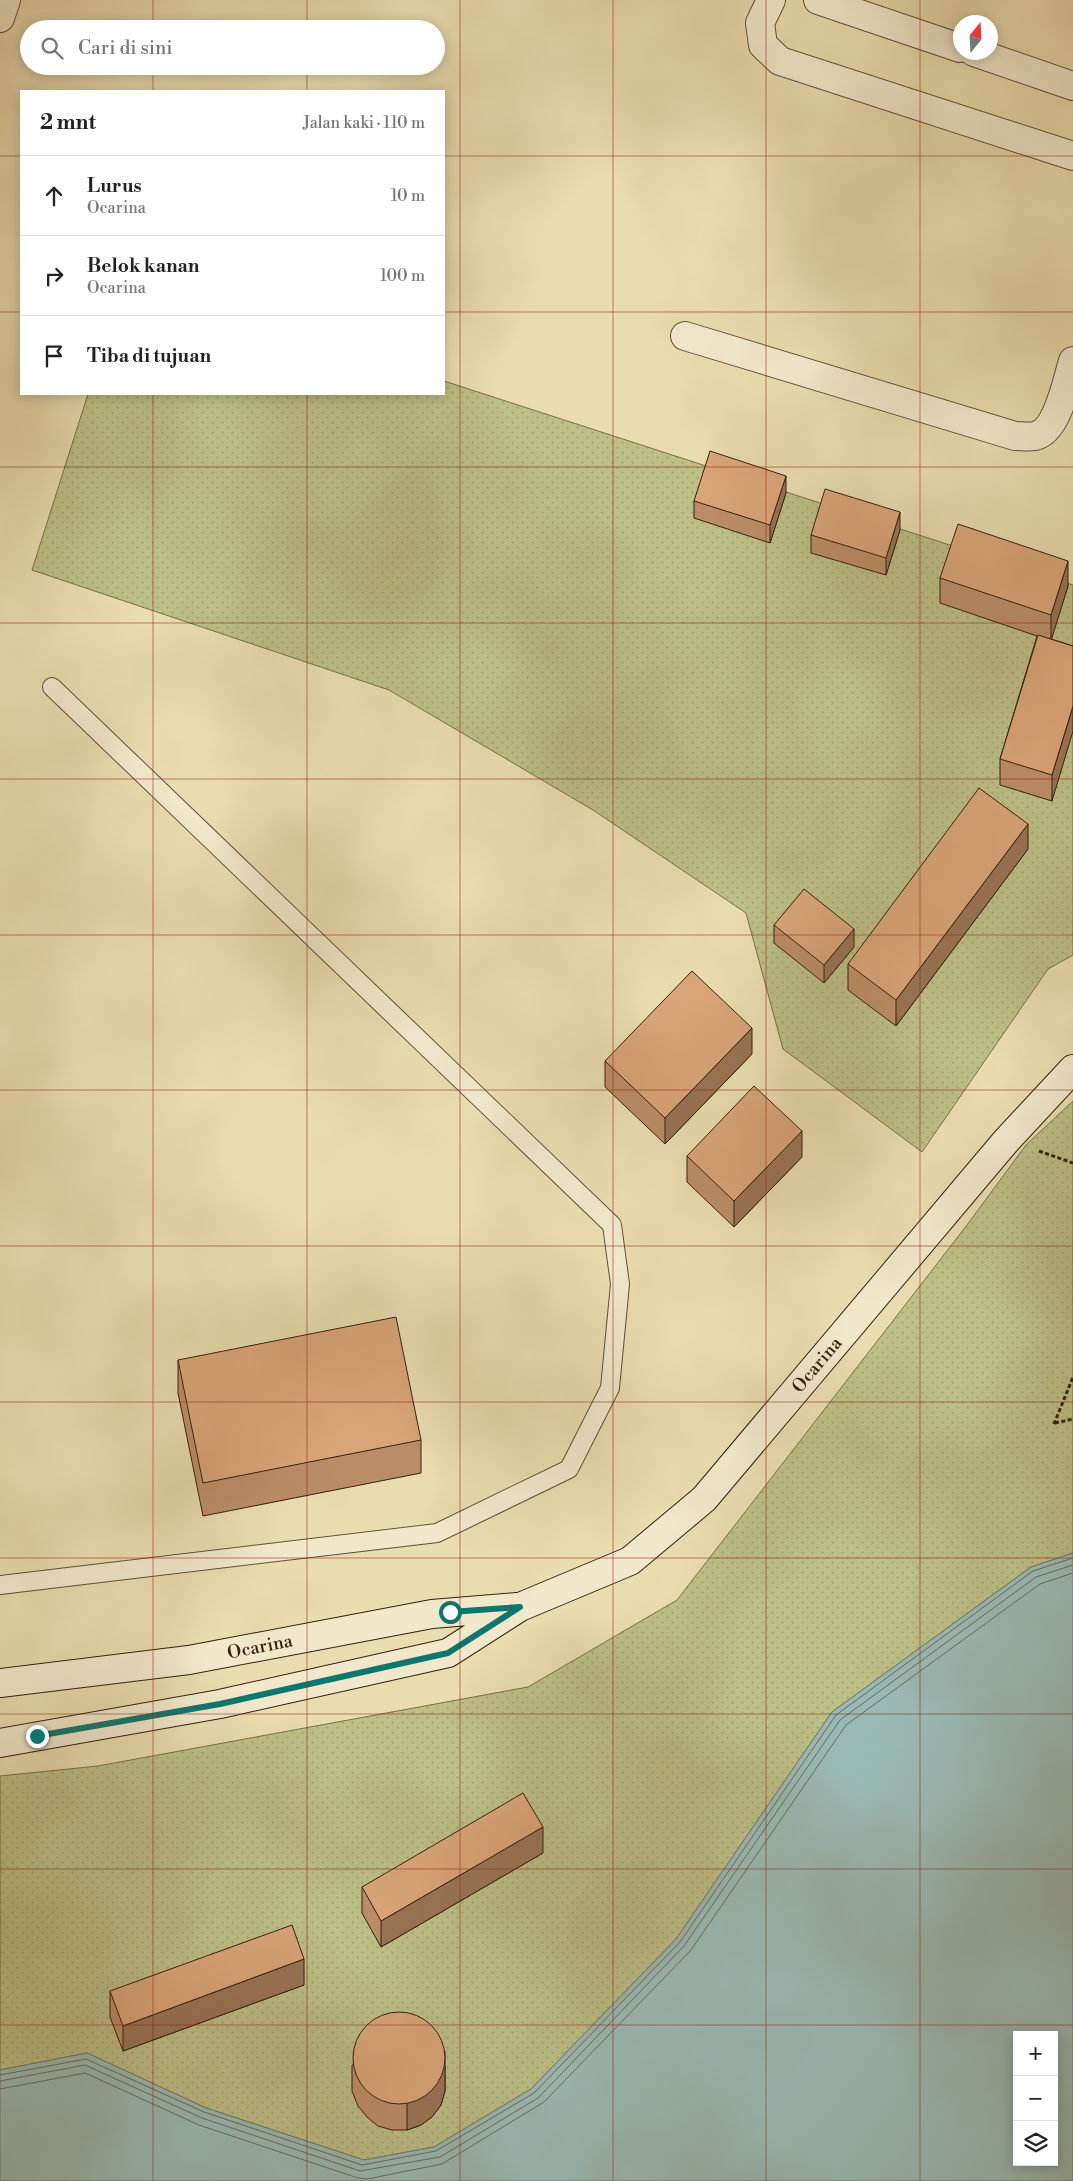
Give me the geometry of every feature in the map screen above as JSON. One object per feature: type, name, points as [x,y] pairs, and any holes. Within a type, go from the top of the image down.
[{"type":"street","points":[[0,18],[6,0]]},
{"type":"street","points":[[771,0],[760,22],[763,45],[780,61],[1073,156]]},
{"type":"street","points":[[818,0],[953,46]]},
{"type":"street","points":[[997,60],[1073,86]]},
{"type":"street","points":[[685,336],[1015,436],[1036,436],[1048,428],[1058,410],[1073,361]]},
{"type":"street","name":"Ocarina","points":[[0,1743],[220,1704],[448,1653],[520,1607],[630,1560],[704,1499],[1006,1141],[1073,1069]]},
{"type":"street","name":"Ocarina","points":[[0,1683],[190,1660],[432,1614],[520,1607]]},
{"type":"lane","points":[[0,1585],[437,1533],[464,1520],[569,1469],[610,1388],[620,1284],[612,1225],[52,688]]},
{"type":"path","points":[[1073,1377],[1054,1424],[1073,1419]]},
{"type":"green space","points":[[445,381],[1073,585],[1073,955],[1048,969],[922,1152],[783,1049],[746,913],[593,810],[389,690],[32,570],[88,395],[445,395]]},
{"type":"green space","points":[[1073,1101],[1073,1553],[1031,1567],[832,1712],[676,1939],[531,2089],[434,2147],[364,2160],[206,2108],[87,2053],[0,2070],[0,1776],[98,1766],[528,1687],[677,1600],[967,1225],[1026,1145]]},
{"type":"water","points":[[1073,1553],[1073,2181],[0,2181],[0,2070],[87,2053],[206,2108],[364,2160],[434,2147],[531,2089],[676,1939],[832,1712],[1031,1567]]},
{"type":"building","points":[[710,451],[786,476],[770,525],[694,501]]},
{"type":"building","points":[[825,489],[900,512],[886,558],[811,535]]},
{"type":"building","points":[[958,524],[1068,561],[1051,615],[940,578]]},
{"type":"building","points":[[1038,635],[1073,646],[1073,706],[1052,775],[1000,759]]},
{"type":"building","points":[[979,788],[1028,824],[896,1000],[848,964]]},
{"type":"building","points":[[804,889],[854,929],[824,965],[774,925]]},
{"type":"building","points":[[692,971],[752,1028],[665,1118],[605,1061]]},
{"type":"building","points":[[754,1086],[802,1131],[734,1201],[687,1156]]},
{"type":"building","points":[[396,1317],[421,1440],[203,1483],[178,1360]]},
{"type":"building","points":[[523,1793],[543,1827],[381,1921],[362,1887]]},
{"type":"building","points":[[292,1925],[304,1959],[123,2026],[110,1991]]},
{"type":"building","points":[[399,2012],[417,2015],[432,2025],[442,2040],[445,2058],[442,2076],[432,2091],[417,2101],[399,2104],[381,2101],[366,2091],[356,2076],[353,2058],[356,2040],[366,2025],[381,2015]]},
{"type":"route","points":[[37,1736],[220,1704],[448,1653],[520,1607],[450,1612]]}]
